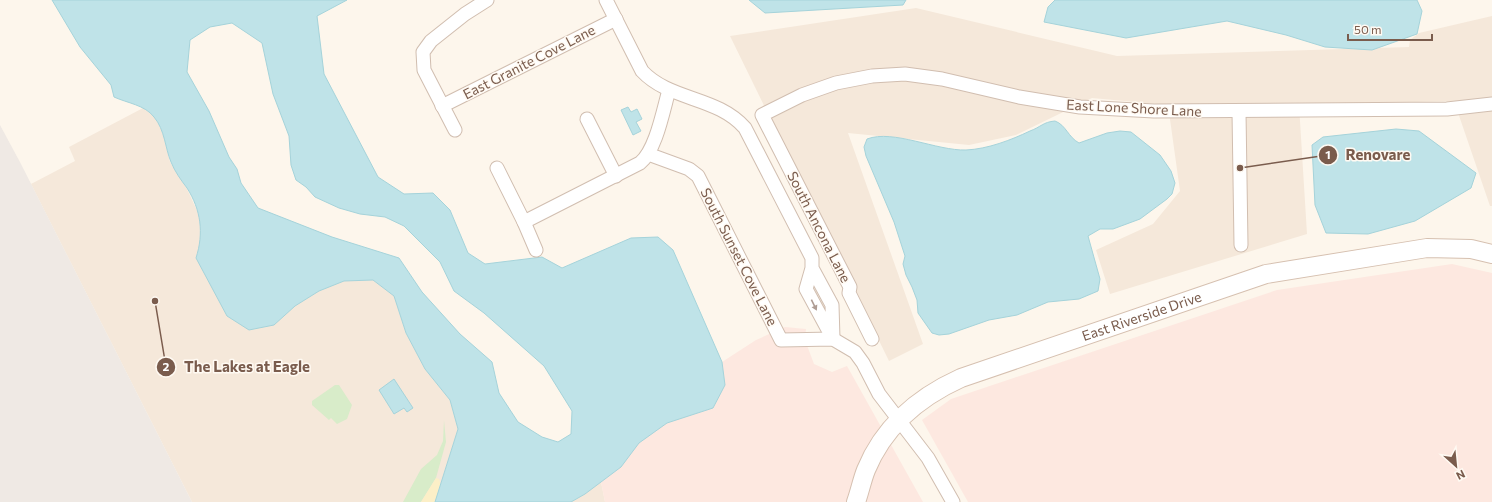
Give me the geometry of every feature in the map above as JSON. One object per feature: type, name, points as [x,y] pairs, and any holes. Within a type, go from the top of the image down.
[{"type":"street","points":[[455,130],[424,70],[424,52],[431,41],[465,14],[487,0]]},
{"type":"street","points":[[606,0],[642,71],[654,82],[669,90],[718,107],[731,114],[745,128],[812,258],[812,268],[806,289],[833,339],[859,357],[879,394],[897,420],[928,458],[953,502]]},
{"type":"street","name":"East Granite Cove Lane","points":[[442,106],[616,19]]},
{"type":"street","name":"East Lone Shore Lane","points":[[762,115],[802,95],[836,83],[872,76],[905,74],[942,79],[1019,97],[1080,107],[1154,111],[1239,112],[1447,109],[1492,104]]},
{"type":"street","points":[[524,222],[640,163],[648,154],[669,90]]},
{"type":"street","points":[[1239,112],[1241,245]]},
{"type":"street","name":"South Ancona Lane","points":[[762,115],[850,287],[849,292],[872,339]]},
{"type":"street","points":[[587,119],[616,176]]},
{"type":"street","name":"South Sunset Cove Lane","points":[[648,154],[689,168],[698,176],[781,340],[833,339]]},
{"type":"street","points":[[497,168],[536,250]]},
{"type":"street","name":"East Riverside Drive","points":[[856,502],[866,469],[880,443],[897,420],[924,398],[961,378],[1266,274],[1426,248],[1471,249],[1492,254]]},
{"type":"shaded area","points":[[916,8],[1117,56],[1409,47],[1410,40],[1419,33],[1492,16],[1492,206],[1490,206],[1454,101],[1299,105],[1307,234],[1110,294],[1096,250],[1153,224],[1180,191],[1168,105],[1092,98],[1016,135],[969,145],[848,133],[923,344],[889,361],[730,36]]},
{"type":"shaded area","points":[[143,108],[154,116],[162,130],[170,162],[187,189],[200,217],[200,246],[196,258],[274,325],[295,306],[319,291],[344,281],[373,280],[394,296],[406,333],[425,369],[450,400],[458,429],[435,502],[192,502],[31,184],[75,161],[69,147]]},
{"type":"shaded area","points":[[0,125],[21,164],[192,502],[0,502]]},
{"type":"shaded area","points":[[1452,264],[1492,273],[1492,502],[968,502],[922,420],[951,399],[1277,290]]},
{"type":"shaded area","points":[[785,327],[806,329],[805,340],[814,364],[832,372],[847,366],[923,502],[605,502],[601,482],[621,467],[639,443],[667,423],[713,408],[725,385],[722,362],[756,340]]},
{"type":"shaded area","points":[[601,482],[605,502],[571,502],[585,494]]},
{"type":"green space","points":[[335,385],[339,385],[352,405],[347,419],[337,424],[331,418],[329,420],[312,405],[312,401]]},
{"type":"green space","points":[[444,420],[446,442],[436,478],[421,502],[403,502],[421,469],[437,455],[443,441]]},
{"type":"sand","points":[[436,478],[439,479],[441,486],[435,502],[421,502]]},
{"type":"water","points":[[52,0],[347,0],[317,16],[324,74],[378,177],[404,194],[433,193],[450,210],[468,253],[485,264],[542,257],[562,268],[631,238],[658,237],[673,250],[722,362],[725,385],[713,408],[667,423],[639,443],[621,467],[585,494],[571,502],[435,502],[458,429],[450,400],[425,369],[406,333],[394,296],[373,280],[344,281],[319,291],[295,306],[274,325],[249,330],[227,316],[196,258],[200,240],[200,222],[198,213],[192,196],[178,176],[169,157],[163,133],[158,122],[146,110],[114,97],[111,85],[80,47]],"holes":[[[232,23],[262,43],[273,94],[289,136],[291,165],[296,180],[306,187],[315,197],[339,208],[360,214],[385,217],[404,226],[440,262],[454,291],[484,313],[544,366],[572,411],[571,434],[558,442],[542,437],[518,422],[499,393],[492,362],[460,334],[422,292],[399,258],[332,237],[258,208],[241,183],[237,169],[229,157],[209,111],[187,72],[190,40],[210,27]]]},
{"type":"water","points":[[749,0],[906,0],[903,5],[765,13]]},
{"type":"water","points":[[1055,0],[1417,0],[1422,11],[1417,34],[1372,50],[1325,47],[1286,35],[1227,21],[1126,38],[1044,22],[1048,7]]},
{"type":"water","points":[[628,107],[631,112],[637,109],[642,119],[636,122],[641,131],[633,135],[621,110]]},
{"type":"water","points":[[1055,121],[1062,125],[1072,138],[1079,143],[1107,133],[1120,131],[1131,132],[1160,155],[1171,171],[1175,183],[1172,194],[1140,219],[1113,229],[1100,229],[1088,236],[1100,279],[1098,291],[1079,299],[1048,302],[1017,315],[989,320],[949,334],[939,335],[932,333],[918,313],[917,300],[906,275],[903,264],[905,256],[894,222],[866,156],[864,147],[867,139],[878,137],[902,138],[942,147],[966,150],[991,146],[1007,141]]},
{"type":"water","points":[[1396,129],[1419,131],[1476,173],[1471,188],[1415,221],[1368,234],[1326,233],[1315,205],[1312,145],[1323,137]]},
{"type":"water","points":[[394,379],[413,408],[407,412],[404,408],[394,414],[379,390]]},
{"type":"place","name":"Renovare","points":[[1240,168]]},
{"type":"place","name":"The Lakes at Eagle","points":[[155,301]]}]
